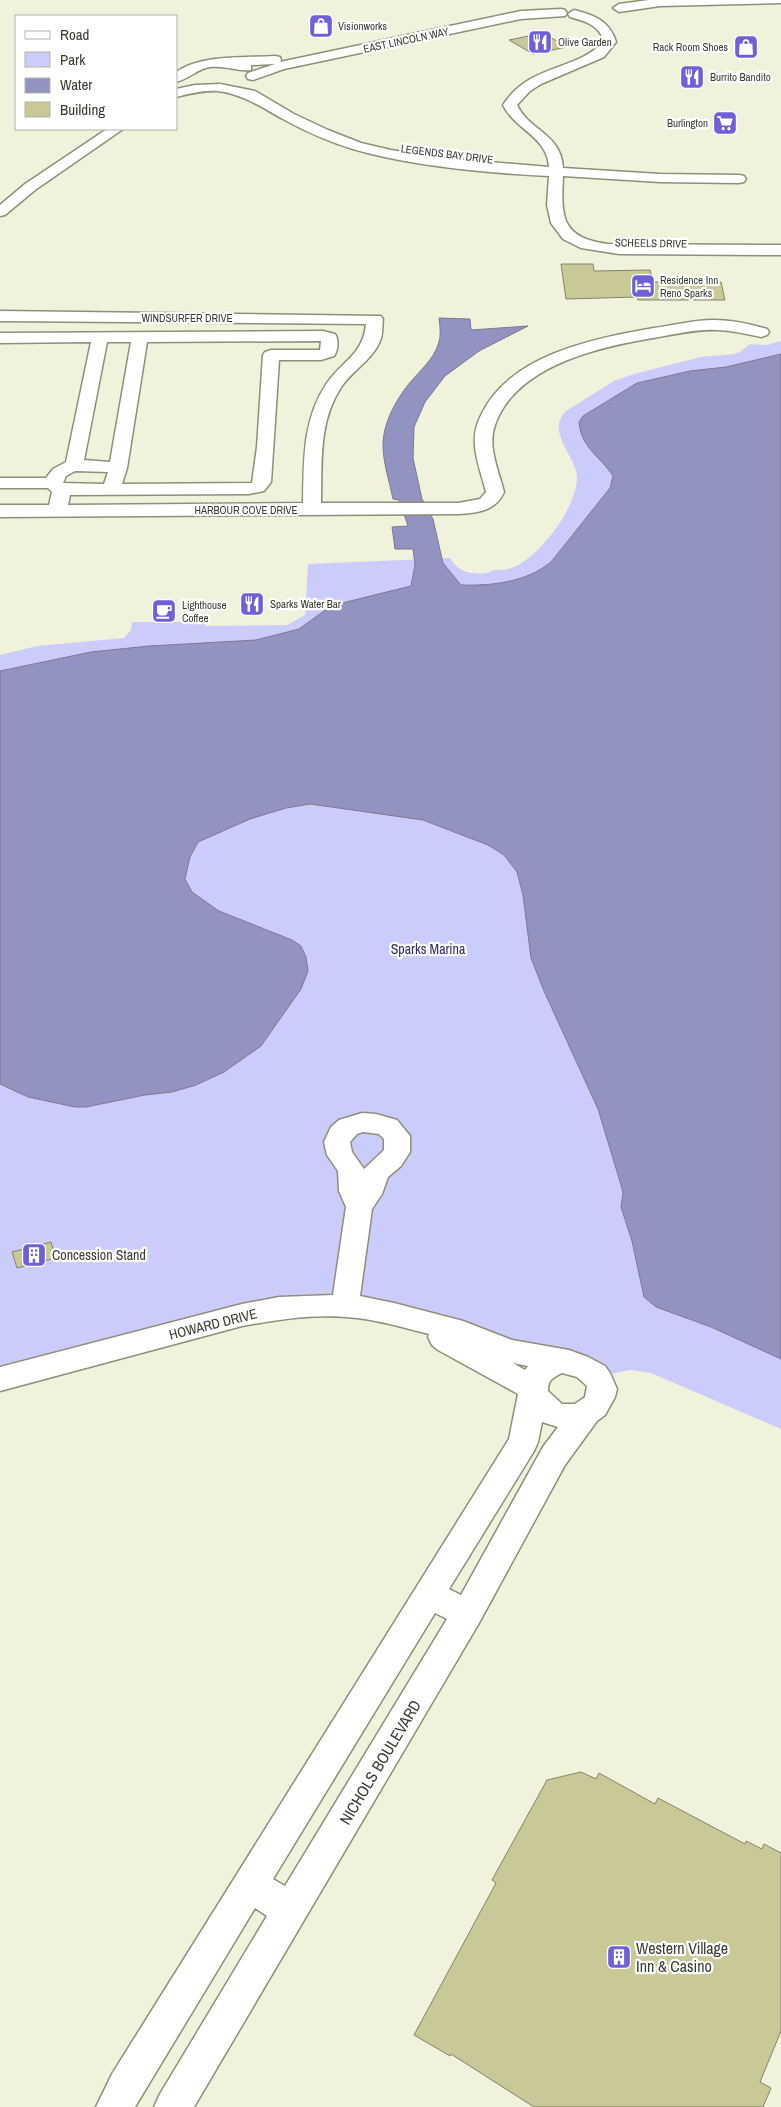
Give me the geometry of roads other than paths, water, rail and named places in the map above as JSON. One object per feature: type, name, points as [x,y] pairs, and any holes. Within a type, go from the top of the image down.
[{"type":"street","points":[[519,98],[613,58],[620,49],[620,42],[609,22],[619,6],[660,2],[780,0]]},
{"type":"street","points":[[527,2],[548,10],[600,23],[606,31],[610,42],[600,54],[541,79],[519,91],[519,98],[524,111],[565,151],[560,171],[557,223],[564,232],[576,241],[613,249],[781,247]]},
{"type":"street","name":"EAST LINCOLN WAY","points":[[181,76],[194,67],[204,64],[253,63],[278,59],[500,12],[527,2]]},
{"type":"street","name":"EAST LINCOLN WAY","points":[[216,88],[238,85],[281,66],[521,15],[567,14],[619,6]]},
{"type":"street","name":"LEGENDS BAY DRIVE","points":[[230,63],[252,71],[260,91],[287,106],[323,124],[383,145],[433,154],[560,171]]},
{"type":"street","points":[[539,89],[547,82],[574,70],[576,64]]},
{"type":"street","points":[[181,76],[191,83],[216,88]]},
{"type":"street","points":[[178,93],[195,89],[216,88]]},
{"type":"street","name":"LEGENDS BAY DRIVE","points":[[216,88],[250,94],[289,117],[356,146],[391,154],[442,162],[560,171],[661,175],[738,175]]},
{"type":"street","points":[[55,154],[91,130]]},
{"type":"street","points":[[0,212],[21,194],[115,130]]},
{"type":"street","name":"SCHEELS DRIVE","points":[[560,171],[570,221],[577,231],[592,240],[620,244],[757,247]]},
{"type":"street","points":[[0,190],[21,194]]},
{"type":"street","name":"WINDSURFER DRIVE","points":[[0,316],[375,319],[373,338],[368,348],[334,385],[318,419],[314,437],[312,509]]},
{"type":"street","points":[[120,337],[124,317]]},
{"type":"street","name":"HARBOUR COVE DRIVE","points":[[0,511],[472,508],[490,501],[494,497],[495,492],[484,452],[485,426],[505,393],[532,371],[557,359],[594,346],[655,332],[714,325],[761,332]]},
{"type":"street","points":[[0,483],[111,489],[234,489],[258,487],[262,482],[266,447],[272,336]]},
{"type":"street","points":[[74,466],[100,337]]},
{"type":"street","points":[[111,489],[118,468],[140,337]]},
{"type":"street","points":[[0,338],[329,337],[328,353],[320,355],[271,355]]},
{"type":"street","points":[[56,511],[58,486],[56,473],[74,466],[118,468]]},
{"type":"street","points":[[345,1307],[359,1207]]},
{"type":"street","name":"HOWARD DRIVE","points":[[0,1379],[242,1315],[279,1308],[318,1305],[394,1314],[429,1325],[463,1332],[509,1351],[560,1361]]},
{"type":"street","name":"HOWARD DRIVE","points":[[429,1325],[448,1342],[500,1368],[533,1391]]},
{"type":"street","points":[[115,2107],[125,2087],[523,1442],[533,1382],[538,1372],[548,1364],[560,1361],[582,1364],[597,1376],[601,1392],[595,1407],[586,1413],[574,1417],[560,1417],[548,1412],[538,1404],[533,1391]]},
{"type":"street","name":"NICHOLS BOULEVARD","points":[[173,2107],[468,1613],[554,1456],[586,1413]]},
{"type":"street","points":[[430,1595],[468,1613]]},
{"type":"street","points":[[250,1885],[292,1910]]},
{"type":"water","points":[[439,318],[470,319],[471,330],[528,326],[479,351],[445,376],[425,402],[414,427],[413,458],[422,499],[433,519],[443,563],[461,585],[485,585],[509,581],[542,569],[551,562],[610,488],[613,476],[583,439],[579,422],[583,416],[637,383],[690,371],[726,367],[781,354],[781,1359],[711,1327],[656,1307],[644,1297],[632,1241],[621,1207],[623,1193],[598,1109],[544,991],[531,958],[523,895],[517,872],[504,855],[488,845],[423,820],[310,804],[286,808],[250,819],[198,842],[190,857],[185,879],[192,892],[219,911],[292,940],[301,946],[306,957],[308,971],[301,989],[261,1046],[224,1072],[196,1085],[172,1092],[145,1095],[86,1107],[75,1107],[28,1097],[0,1084],[0,671],[91,652],[149,646],[256,640],[299,629],[328,608],[342,603],[411,586],[415,565],[413,549],[395,549],[392,527],[408,526],[399,500],[393,499],[384,458],[383,442],[387,421],[396,402],[430,360],[437,348],[440,336]]},
{"type":"place","name":"Visionworks","points":[[321,26]]},
{"type":"place","name":"Olive Garden","points":[[540,42]]},
{"type":"place","name":"Rack Room Shoes","points":[[746,47]]},
{"type":"place","name":"Burrito Bandito","points":[[692,77]]},
{"type":"place","name":"Burlington","points":[[725,123]]},
{"type":"place","name":"Residence Inn Reno Sparks","points":[[643,286]]},
{"type":"place","name":"Sparks Water Bar","points":[[252,604]]},
{"type":"place","name":"Lighthouse Coffee","points":[[164,611]]},
{"type":"place","name":"Concession Stand","points":[[34,1255]]},
{"type":"place","name":"Western Village Inn & Casino","points":[[619,1957]]},
{"type":"park label","name":"Sparks Marina","points":[[428,949]]}]
